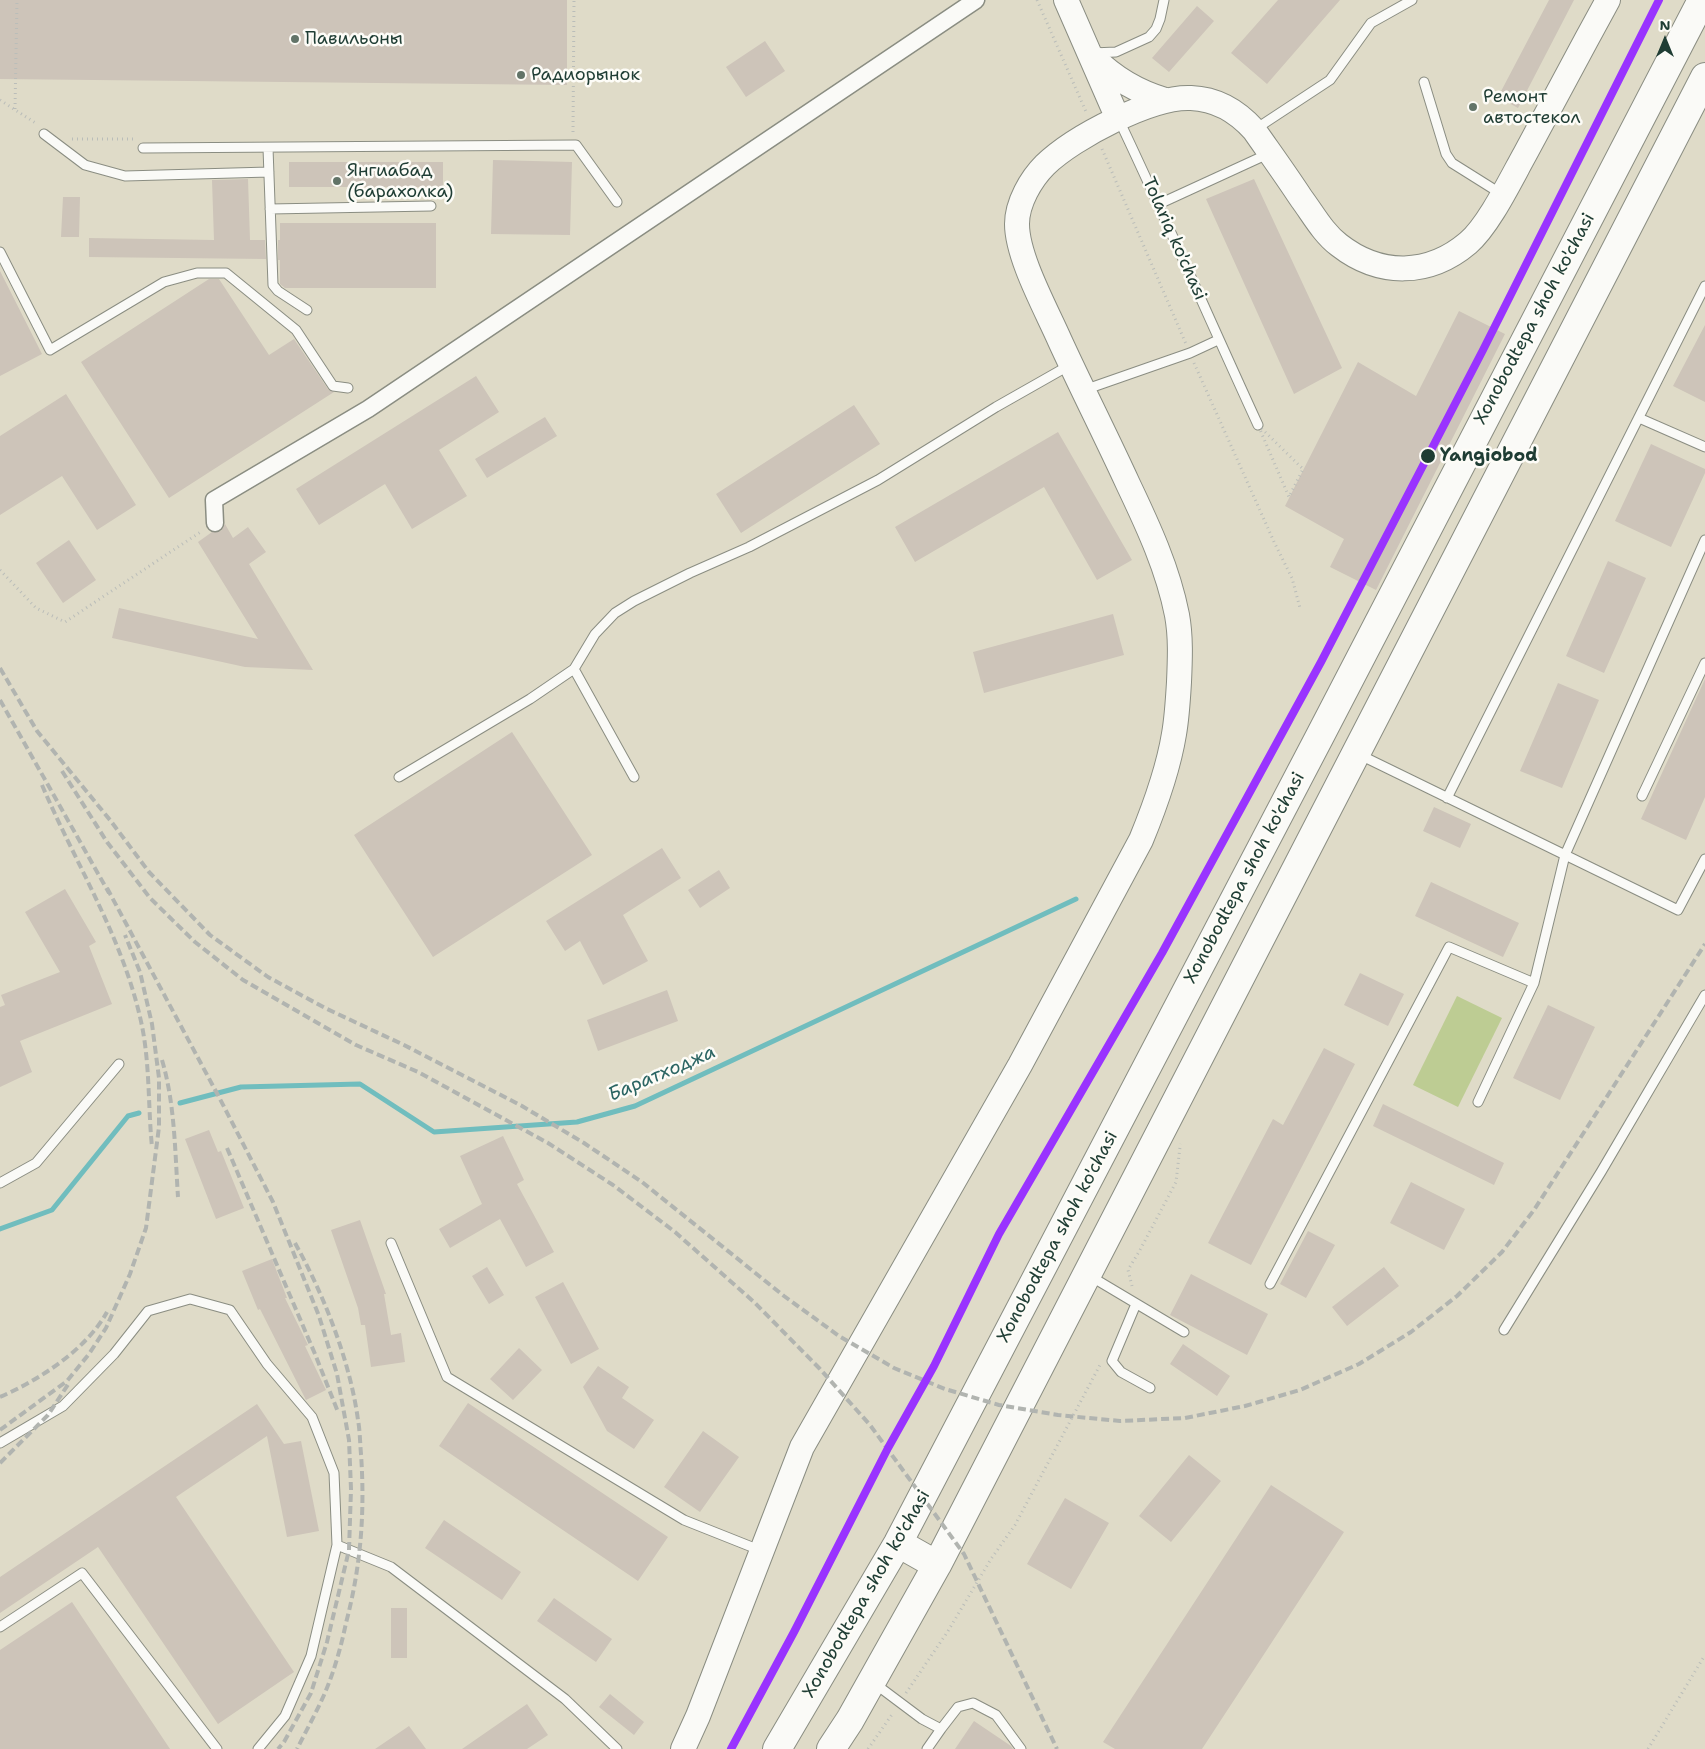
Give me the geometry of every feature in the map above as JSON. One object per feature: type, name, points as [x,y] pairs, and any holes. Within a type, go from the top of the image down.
[{"type":"highway","name":"Xonobodtepa shoh ko'chasi","points":[[777,1749],[898,1543],[1326,725],[1702,0]]},
{"type":"highway","points":[[831,1749],[850,1720],[937,1565],[1705,78]]},
{"type":"highway","points":[[1006,1335],[1045,1356]]},
{"type":"highway","points":[[898,1543],[937,1565]]},
{"type":"street","points":[[215,523],[214,500],[368,409],[976,0]]},
{"type":"street","name":"Tolariq ko'chasi","points":[[1066,0],[1118,119]]},
{"type":"street","points":[[683,1749],[698,1716],[802,1448],[1020,1064],[1137,848],[1154,809],[1166,772],[1174,734],[1178,698],[1180,647],[1176,613],[1152,534],[1071,365],[1024,258],[1018,238],[1017,220],[1021,203],[1035,177],[1041,170],[1060,153],[1094,130],[1164,100],[1190,98],[1213,101],[1236,113],[1254,130],[1330,237],[1339,245],[1376,265],[1387,267],[1426,266],[1438,262],[1470,242],[1503,195],[1608,0]]},
{"type":"street","name":"Tolariq ko'chasi","points":[[1089,53],[1111,74],[1129,86],[1164,100]]},
{"type":"lane","points":[[1089,53],[1116,52],[1149,37],[1156,29],[1164,0]]},
{"type":"lane","points":[[1254,130],[1330,80],[1371,23],[1412,0]]},
{"type":"lane","points":[[1424,82],[1446,154],[1452,162],[1503,195]]},
{"type":"lane","name":"Tolariq ko'chasi","points":[[1118,119],[1159,204],[1218,340],[1258,425]]},
{"type":"lane","points":[[44,134],[85,165],[126,176],[269,172]]},
{"type":"lane","points":[[143,148],[576,144],[617,202]]},
{"type":"lane","points":[[268,148],[273,285],[278,291],[307,310]]},
{"type":"lane","points":[[1159,204],[1270,153]]},
{"type":"lane","points":[[270,209],[431,206]]},
{"type":"lane","points":[[0,252],[50,350],[164,282],[197,273],[226,273],[296,330],[333,386],[348,388]]},
{"type":"lane","points":[[1448,798],[1705,286]]},
{"type":"lane","points":[[1084,390],[1190,353],[1218,340]]},
{"type":"lane","points":[[399,777],[530,699],[574,669],[595,634],[615,613],[634,600],[690,573],[749,548],[878,480],[996,407],[1071,365]]},
{"type":"lane","points":[[1639,418],[1705,447]]},
{"type":"lane","points":[[1478,1102],[1534,983],[1565,855],[1705,540]]},
{"type":"lane","points":[[1642,796],[1705,663]]},
{"type":"lane","points":[[574,669],[634,777]]},
{"type":"lane","points":[[1356,753],[1678,910],[1705,859]]},
{"type":"lane","points":[[1270,1284],[1449,947],[1534,983]]},
{"type":"lane","points":[[1504,1330],[1601,1172],[1705,995]]},
{"type":"lane","points":[[0,1183],[36,1163],[119,1064]]},
{"type":"lane","points":[[391,1243],[447,1377],[684,1520],[762,1551]]},
{"type":"lane","points":[[1087,1274],[1184,1332]]},
{"type":"lane","points":[[0,1443],[63,1406],[114,1354],[148,1311],[190,1299],[230,1310],[267,1364],[312,1418],[334,1473],[337,1545],[310,1656],[285,1716],[258,1749]]},
{"type":"lane","points":[[1136,1304],[1112,1361],[1121,1372],[1150,1388]]},
{"type":"lane","points":[[337,1545],[391,1567],[565,1699],[617,1749]]},
{"type":"lane","points":[[0,1627],[82,1573],[217,1749]]},
{"type":"lane","points":[[872,1681],[922,1719],[941,1729]]},
{"type":"lane","points":[[927,1749],[958,1707],[973,1703],[996,1715],[1021,1749]]},
{"type":"path","points":[[15,110],[17,0]]},
{"type":"path","points":[[573,136],[574,0]]},
{"type":"path","points":[[1037,0],[1190,353],[1292,578],[1300,608]]},
{"type":"path","points":[[1258,425],[1303,469],[1289,497],[1285,488],[1258,425]]},
{"type":"path","points":[[0,570],[36,608],[65,622],[215,523]]},
{"type":"path","points":[[1134,1292],[1128,1270],[1176,1182],[1180,1147],[1184,1138]]},
{"type":"path","points":[[902,1700],[948,1631],[991,1559],[1015,1525],[1102,1361]]},
{"type":"path","points":[[1648,1749],[1705,1656]]},
{"type":"path","points":[[868,1749],[897,1708]]},
{"type":"green space","points":[[1457,996],[1502,1018],[1458,1107],[1413,1085]]},
{"type":"building","name":"Павильоны","points":[[0,0],[567,0],[567,85],[0,79]]},
{"type":"building","points":[[1278,0],[1340,0],[1267,84],[1231,53]]},
{"type":"building","points":[[1549,0],[1574,0],[1518,108],[1498,97]]},
{"type":"building","points":[[1197,6],[1214,21],[1169,72],[1152,58]]},
{"type":"building","points":[[765,41],[785,71],[746,97],[726,67]]},
{"type":"building","points":[[493,160],[572,162],[570,235],[491,234]]},
{"type":"building","points":[[289,162],[443,162],[443,187],[289,187]]},
{"type":"building","points":[[248,179],[250,240],[265,240],[266,259],[89,257],[89,238],[214,240],[212,180]]},
{"type":"building","points":[[1254,179],[1342,368],[1294,394],[1206,199]]},
{"type":"building","points":[[63,197],[80,197],[79,237],[61,237]]},
{"type":"building","points":[[280,223],[436,223],[436,288],[285,288],[280,284],[280,260],[278,260]]},
{"type":"building","points":[[0,271],[42,354],[0,376]]},
{"type":"building","points":[[209,279],[219,279],[269,355],[294,339],[328,389],[334,392],[169,498],[81,362]]},
{"type":"building","points":[[1459,311],[1505,334],[1376,590],[1330,567],[1344,539],[1285,506],[1358,362],[1416,396]]},
{"type":"building","points":[[1705,325],[1705,402],[1673,386]]},
{"type":"building","points":[[476,376],[499,412],[439,450],[467,496],[412,529],[385,484],[319,525],[296,489]]},
{"type":"building","points":[[66,394],[136,505],[97,530],[62,476],[0,515],[0,436]]},
{"type":"building","points":[[854,405],[880,444],[741,533],[716,494]]},
{"type":"building","points":[[545,417],[557,436],[487,478],[475,459]]},
{"type":"building","points":[[1058,432],[1132,560],[1097,580],[1044,487],[915,562],[895,527]]},
{"type":"building","points":[[1651,444],[1705,469],[1705,473],[1671,547],[1615,521]]},
{"type":"building","points":[[225,524],[233,538],[248,527],[266,552],[249,564],[313,670],[245,667],[112,638],[119,608],[258,639],[198,542],[212,532],[221,531]]},
{"type":"building","points":[[69,540],[96,580],[63,603],[36,563]]},
{"type":"building","points":[[1608,561],[1646,578],[1604,673],[1566,656]]},
{"type":"building","points":[[1113,614],[1124,655],[984,693],[973,652]]},
{"type":"building","points":[[1705,679],[1705,797],[1686,840],[1641,819]]},
{"type":"building","points":[[1558,683],[1599,700],[1562,788],[1520,771]]},
{"type":"building","points":[[512,732],[592,855],[433,957],[354,835]]},
{"type":"building","points":[[1434,807],[1471,824],[1460,848],[1423,831]]},
{"type":"building","points":[[662,848],[681,878],[623,915],[648,961],[603,985],[580,941],[565,951],[546,921]]},
{"type":"building","points":[[719,870],[730,888],[700,908],[688,890]]},
{"type":"building","points":[[1431,882],[1519,923],[1503,957],[1415,916]]},
{"type":"building","points":[[65,889],[96,942],[89,946],[112,1004],[20,1041],[32,1072],[0,1087],[0,1007],[5,1005],[1,995],[60,972],[25,912]]},
{"type":"building","points":[[1360,973],[1404,994],[1388,1026],[1344,1005]]},
{"type":"building","points":[[667,990],[678,1021],[598,1051],[587,1020]]},
{"type":"building","points":[[1548,1005],[1595,1027],[1560,1100],[1513,1078]]},
{"type":"building","points":[[1324,1048],[1355,1064],[1251,1265],[1208,1243],[1273,1119],[1283,1125]]},
{"type":"building","points":[[1383,1104],[1504,1163],[1494,1185],[1373,1126]]},
{"type":"building","points":[[209,1130],[218,1152],[221,1151],[244,1208],[216,1219],[185,1139]]},
{"type":"building","points":[[503,1136],[524,1180],[517,1184],[554,1252],[526,1267],[500,1219],[450,1248],[439,1229],[482,1204],[460,1156]]},
{"type":"building","points":[[1411,1182],[1465,1209],[1444,1250],[1390,1223]]},
{"type":"building","points":[[360,1220],[386,1294],[384,1294],[391,1335],[401,1333],[405,1362],[371,1367],[365,1325],[361,1325],[358,1308],[331,1230]]},
{"type":"building","points":[[1308,1231],[1335,1245],[1306,1298],[1280,1284]]},
{"type":"building","points":[[272,1259],[287,1298],[285,1298],[308,1345],[305,1346],[326,1390],[306,1400],[260,1309],[258,1310],[242,1271]]},
{"type":"building","points":[[487,1267],[504,1295],[489,1304],[472,1276]]},
{"type":"building","points":[[1384,1267],[1399,1286],[1347,1326],[1332,1307]]},
{"type":"building","points":[[1191,1274],[1268,1314],[1247,1355],[1170,1315]]},
{"type":"building","points":[[563,1282],[599,1349],[571,1364],[535,1297]]},
{"type":"building","points":[[1183,1344],[1230,1376],[1217,1396],[1170,1364]]},
{"type":"building","points":[[519,1348],[542,1370],[513,1400],[490,1379]]},
{"type":"building","points":[[598,1366],[629,1387],[622,1398],[654,1420],[634,1449],[607,1431],[583,1387]]},
{"type":"building","points":[[468,1403],[668,1537],[638,1581],[439,1446]]},
{"type":"building","points":[[257,1404],[284,1444],[301,1441],[319,1531],[287,1537],[267,1436],[176,1497],[294,1672],[218,1724],[98,1547],[0,1613],[0,1577]]},
{"type":"building","points":[[703,1431],[739,1457],[700,1512],[664,1487]]},
{"type":"building","points":[[1189,1455],[1221,1481],[1171,1542],[1139,1516]]},
{"type":"building","points":[[1271,1485],[1344,1532],[1202,1749],[1115,1749],[1103,1742]]},
{"type":"building","points":[[1065,1498],[1109,1523],[1071,1589],[1027,1564]]},
{"type":"building","points":[[444,1520],[521,1572],[502,1600],[425,1548]]},
{"type":"building","points":[[554,1598],[612,1639],[596,1662],[537,1621]]},
{"type":"building","points":[[72,1602],[170,1749],[0,1749],[0,1650]]},
{"type":"building","points":[[391,1608],[407,1608],[407,1658],[391,1658]]},
{"type":"building","points":[[610,1694],[644,1722],[634,1735],[599,1707]]},
{"type":"building","points":[[527,1704],[548,1735],[527,1749],[462,1749]]},
{"type":"building","points":[[974,1721],[1011,1746],[1013,1749],[955,1749]]},
{"type":"building","points":[[409,1726],[426,1749],[375,1749]]},
{"type":"waterway","name":"Баратходжа","points":[[180,1103],[241,1087],[360,1084],[434,1132],[577,1122],[635,1106],[1076,899]]},
{"type":"waterway","name":"Баратходжа","points":[[0,1229],[52,1210],[128,1116],[139,1113]]},
{"type":"railway","points":[[0,668],[37,731],[110,820],[149,872],[210,935],[268,977],[325,1008],[404,1045],[522,1106],[584,1143],[642,1182],[784,1296],[839,1336],[894,1368],[945,1389],[999,1405],[1058,1415],[1120,1421],[1185,1418],[1245,1406],[1300,1390],[1359,1364],[1411,1332],[1457,1296],[1502,1252],[1534,1210],[1705,944]]},
{"type":"railway","points":[[0,700],[109,893]]},
{"type":"railway","points":[[62,771],[107,842],[150,898],[195,942],[243,980],[356,1045],[418,1072],[548,1143],[613,1185],[675,1232],[754,1302],[820,1369],[870,1425],[964,1554],[1057,1749]]},
{"type":"railway","points":[[42,785],[98,903],[124,963],[134,994],[145,1041],[152,1147]]},
{"type":"railway","points":[[107,888],[273,1202],[319,1316],[337,1374],[349,1440],[351,1489],[349,1550],[327,1642],[311,1693],[284,1742],[278,1749]]},
{"type":"railway","points":[[0,1430],[67,1381],[89,1354],[106,1328],[130,1274],[146,1228],[159,1127],[159,1078],[152,1024],[140,972],[125,935]]},
{"type":"railway","points":[[162,1060],[172,1111],[178,1197]]},
{"type":"railway","points":[[227,1148],[338,1412]]},
{"type":"railway","points":[[295,1243],[326,1306],[349,1375],[359,1428],[362,1476],[361,1539],[355,1581],[342,1641],[324,1695],[297,1749]]},
{"type":"railway","points":[[0,1397],[45,1373],[74,1351],[87,1339],[107,1312]]},
{"type":"railway","points":[[0,1463],[48,1415],[69,1383]]},
{"type":"transit line","points":[[731,1749],[794,1632],[888,1448],[934,1366],[999,1234],[1162,953],[1321,662],[1483,350],[1659,0]]},
{"type":"place","name":"Павильоны","points":[[295,39]]},
{"type":"place","name":"Радиорынок","points":[[521,75]]},
{"type":"place","name":"Ремонт автостекол","points":[[1473,107]]},
{"type":"place","name":"Янгиабад (барахолка)","points":[[337,181]]},
{"type":"place","name":"Yangiobod","points":[[1428,456]]}]
